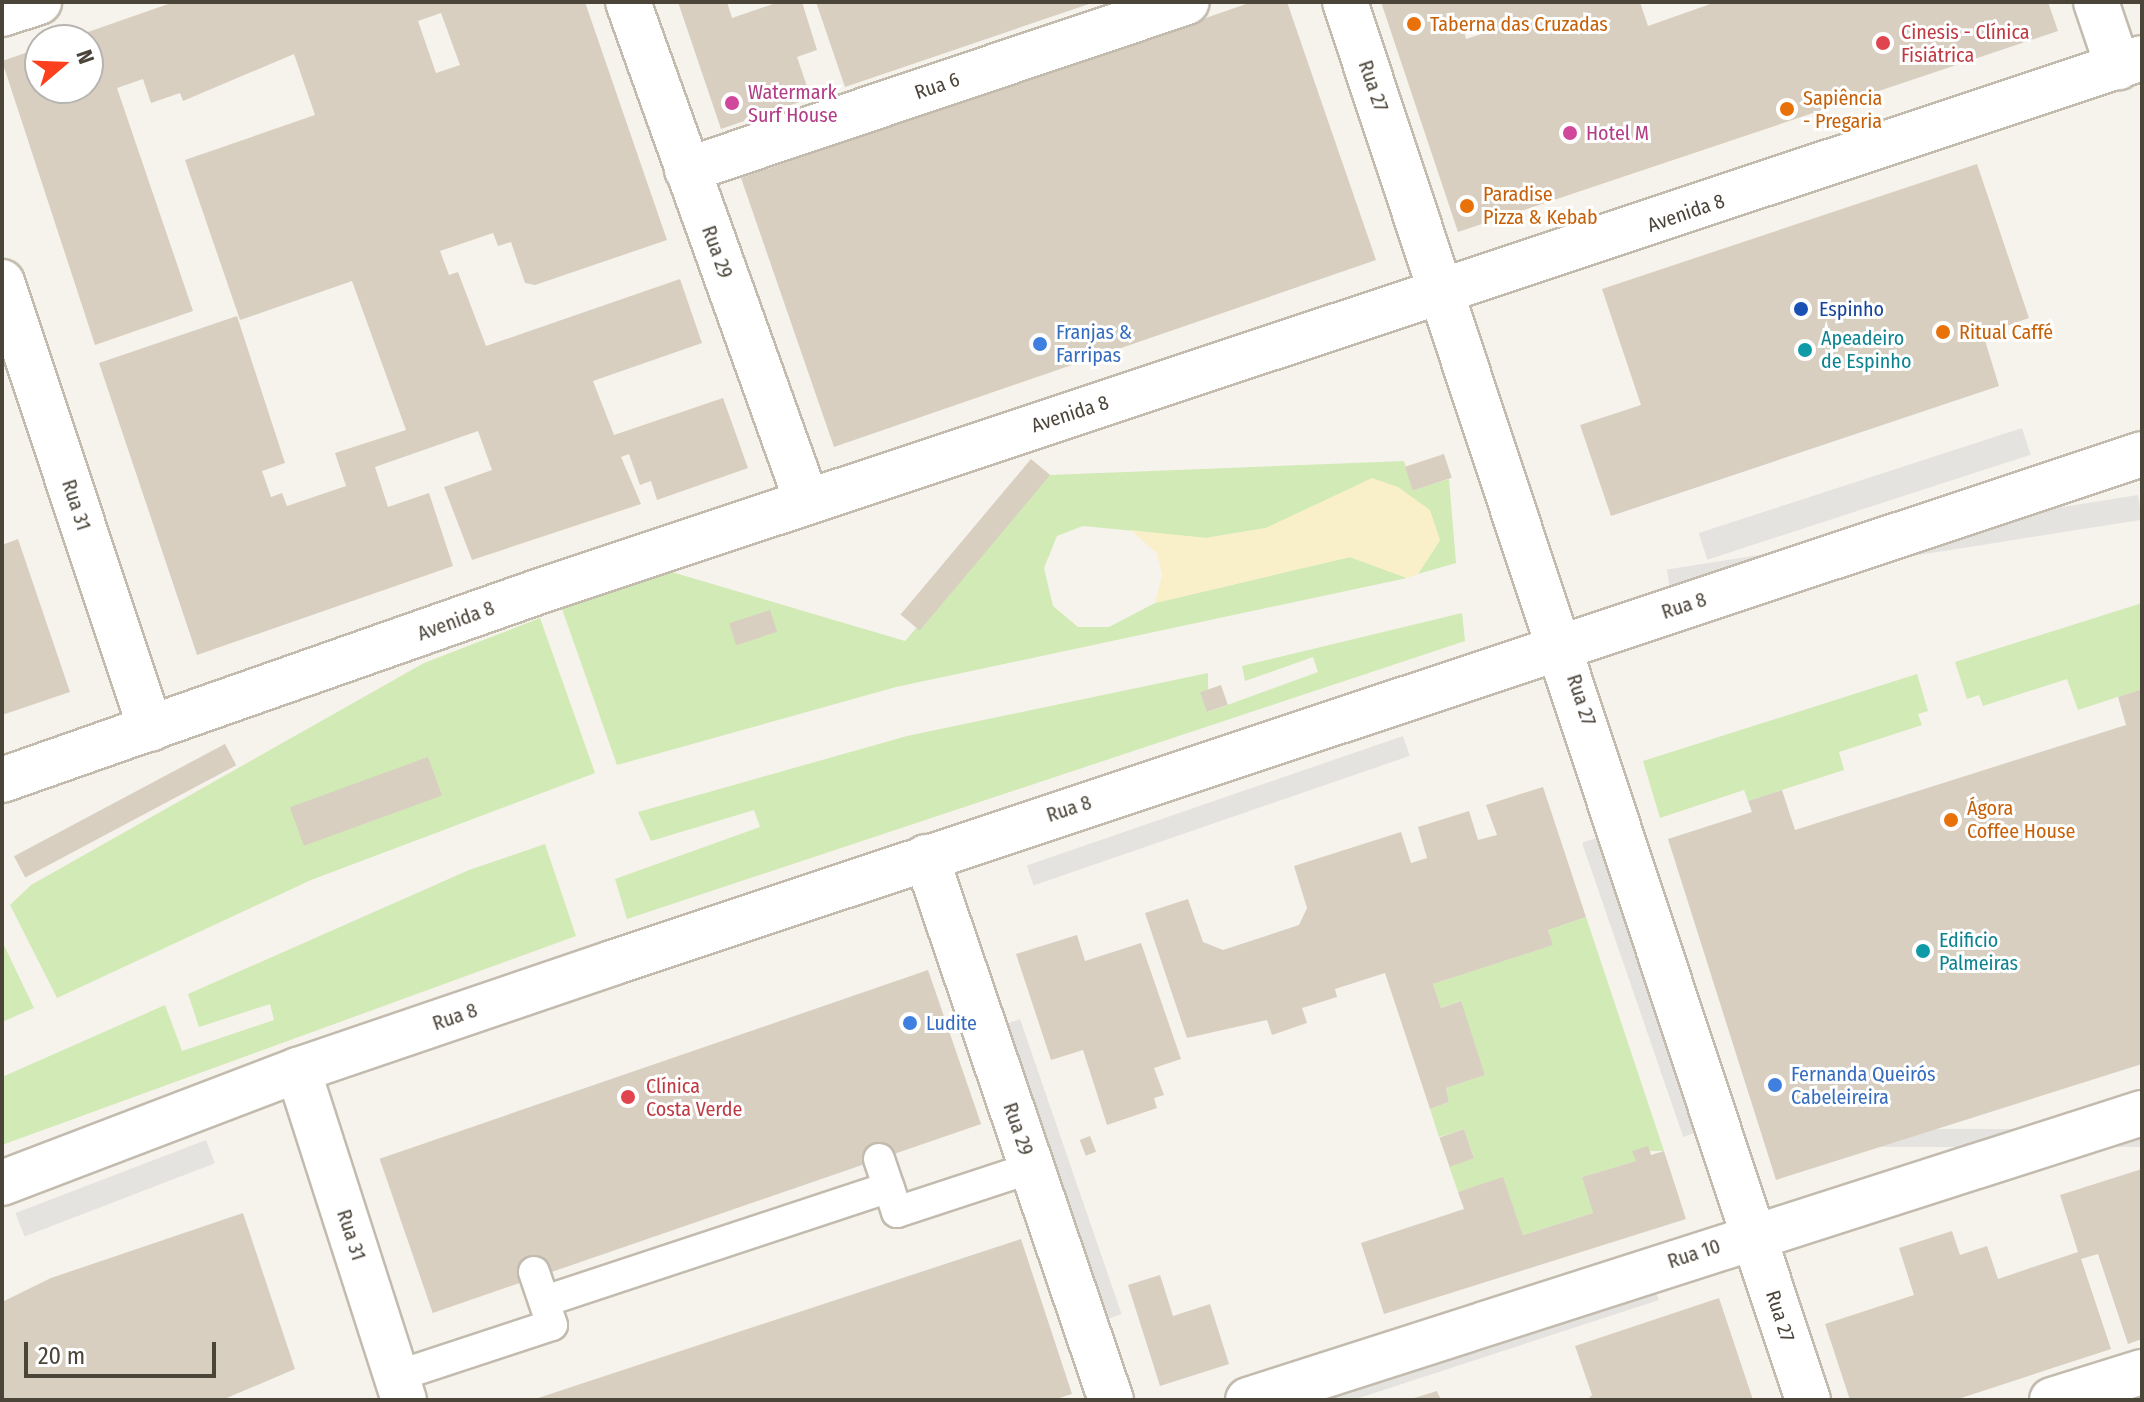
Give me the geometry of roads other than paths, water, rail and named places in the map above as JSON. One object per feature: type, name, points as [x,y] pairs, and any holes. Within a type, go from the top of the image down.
[{"type":"street","points":[[2,14],[39,2]]},
{"type":"street","name":"Rua 29","points":[[628,2],[807,502]]},
{"type":"street","name":"Rua 6","points":[[687,170],[1187,2]]},
{"type":"street","name":"Rua 27","points":[[1345,2],[1563,647],[1808,1400]]},
{"type":"street","points":[[2096,2],[2130,62]]},
{"type":"street","name":"Avenida 8","points":[[2,780],[807,502],[1444,293],[2130,62]]},
{"type":"street","name":"Rua 31","points":[[2,282],[151,729]]},
{"type":"street","name":"Rua 8","points":[[2,1183],[298,1070],[926,857],[2142,454]]},
{"type":"street","name":"Rua 29","points":[[926,857],[1111,1400]]},
{"type":"street","name":"Rua 31","points":[[298,1070],[401,1388]]},
{"type":"street","name":"Rua 10","points":[[1248,1400],[1754,1235],[2142,1113]]},
{"type":"street","points":[[2052,1400],[2142,1372]]},
{"type":"lane","points":[[545,1301],[884,1173],[897,1212],[1031,1168]]},
{"type":"lane","points":[[401,1388],[552,1325],[534,1272]]},
{"type":"place","name":"Taberna das Cruzadas","points":[[1414,24]]},
{"type":"place","name":"Cinesis - Clínica Fisiátrica","points":[[1883,43]]},
{"type":"place","name":"Watermark Surf House","points":[[732,103]]},
{"type":"place","name":"Sapiência - Pregaria","points":[[1787,109]]},
{"type":"place","name":"Hotel M","points":[[1570,133]]},
{"type":"place","name":"Paradise Pizza & Kebab","points":[[1467,206]]},
{"type":"place","name":"Espinho","points":[[1801,309]]},
{"type":"place","name":"Ritual Caffé","points":[[1943,332]]},
{"type":"place","name":"Franjas & Farripas","points":[[1040,344]]},
{"type":"place","name":"Apeadeiro de Espinho","points":[[1805,350]]},
{"type":"place","name":"Ágora Coffee House","points":[[1951,820]]},
{"type":"place","name":"Edificio Palmeiras","points":[[1923,951]]},
{"type":"place","name":"Ludite","points":[[910,1023]]},
{"type":"place","name":"Fernanda Queirós Cabeleireira","points":[[1775,1085]]},
{"type":"place","name":"Clínica Costa Verde","points":[[628,1097]]}]
